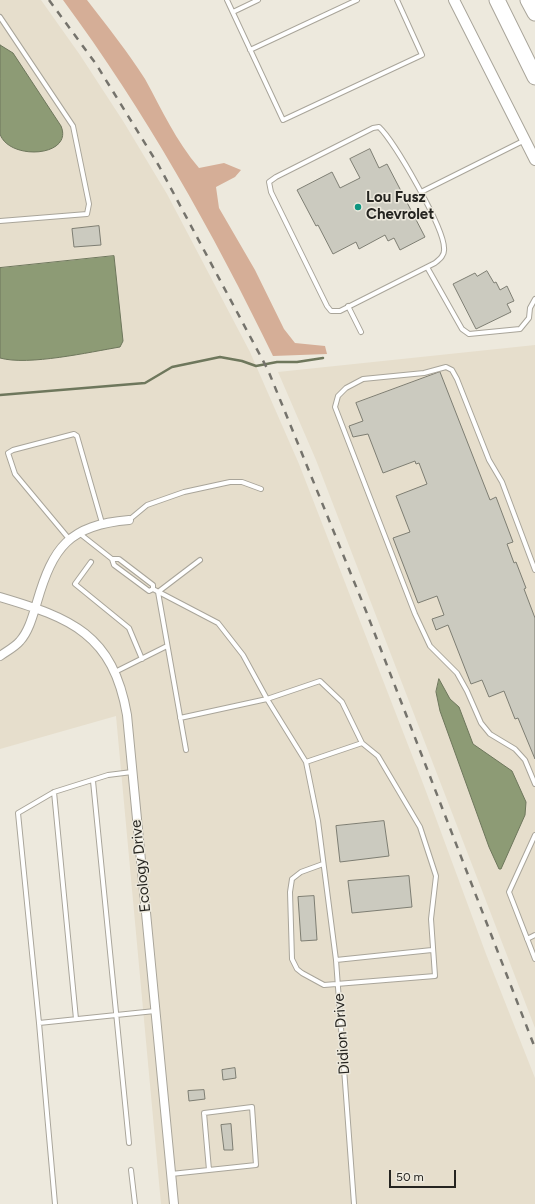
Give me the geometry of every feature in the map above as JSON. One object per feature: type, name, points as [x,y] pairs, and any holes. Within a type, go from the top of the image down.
[{"type":"highway","points":[[497,0],[535,77]]},
{"type":"highway","points":[[528,0],[535,13]]},
{"type":"street","points":[[454,0],[535,160]]},
{"type":"street","points":[[0,656],[20,642],[27,631],[47,570],[57,553],[79,532],[102,523],[129,520]]},
{"type":"street","name":"Ecology Drive","points":[[0,597],[36,607],[56,615],[84,632],[107,657],[121,687],[127,715],[174,1204]]},
{"type":"lane","points":[[227,0],[282,120],[422,55],[397,0]]},
{"type":"lane","points":[[233,12],[258,0]]},
{"type":"lane","points":[[250,50],[357,0]]},
{"type":"lane","points":[[0,17],[73,126],[89,204],[86,214],[0,221]]},
{"type":"lane","points":[[379,127],[388,136],[421,192],[443,237],[445,250],[442,258],[427,267],[340,310],[332,311],[327,306],[270,192],[269,182],[276,177],[373,128],[379,127]]},
{"type":"lane","points":[[421,192],[525,140]]},
{"type":"lane","points":[[427,267],[462,329],[470,334],[520,329],[529,318],[530,308],[535,299]]},
{"type":"lane","points":[[348,306],[361,332]]},
{"type":"lane","points":[[535,570],[502,482],[489,460],[457,379],[452,370],[446,367],[424,373],[363,380],[346,388],[338,396],[335,407],[415,614],[430,646],[457,673],[467,691],[480,722],[490,734],[515,749],[525,760],[535,784]]},
{"type":"lane","points":[[70,540],[15,474],[8,453],[12,450],[74,434],[78,436],[102,523]]},
{"type":"lane","points":[[129,520],[147,505],[191,490],[230,482],[242,482],[261,489]]},
{"type":"lane","points":[[79,532],[112,559],[114,565],[149,591],[153,590],[158,592],[218,622],[244,655],[266,699],[306,762],[362,743]]},
{"type":"lane","points":[[112,559],[119,559],[153,585],[153,590]]},
{"type":"lane","points":[[158,592],[200,560]]},
{"type":"lane","points":[[92,562],[75,584],[129,628],[142,658]]},
{"type":"lane","points":[[158,592],[186,750]]},
{"type":"lane","points":[[115,672],[168,646]]},
{"type":"lane","points":[[180,718],[266,699],[320,681],[342,702],[362,743],[378,756],[420,827],[436,876],[431,919],[435,976],[324,985],[297,969],[292,959],[290,892],[292,879],[301,872],[323,864]]},
{"type":"lane","name":"Didion Drive","points":[[306,762],[318,822],[336,960],[354,1204]]},
{"type":"lane","points":[[55,1204],[18,814],[54,792],[108,775],[132,772]]},
{"type":"lane","points":[[92,780],[129,1143]]},
{"type":"lane","points":[[54,792],[76,1019]]},
{"type":"lane","points":[[535,835],[509,892],[535,959]]},
{"type":"lane","points":[[527,938],[535,936]]},
{"type":"lane","points":[[336,960],[432,950]]},
{"type":"lane","points":[[39,1023],[155,1011]]},
{"type":"lane","points":[[171,1174],[209,1170],[256,1165],[252,1107],[204,1113],[209,1170]]},
{"type":"lane","points":[[132,1170],[135,1204]]},
{"type":"shaded area","points":[[0,0],[41,0],[80,55],[123,121],[167,194],[250,352],[299,464],[424,786],[486,954],[535,1078],[535,1204],[161,1204],[116,716],[0,749]]},
{"type":"shaded area","points":[[63,0],[87,0],[145,79],[176,136],[199,168],[224,163],[241,170],[235,177],[216,187],[219,208],[255,270],[284,329],[295,343],[325,346],[327,354],[273,356],[202,218],[176,173],[122,85]]},
{"type":"shaded area","points":[[0,45],[13,53],[61,126],[62,136],[58,144],[50,149],[39,152],[27,152],[6,143],[0,134]]},
{"type":"shaded area","points":[[114,256],[123,341],[120,347],[76,355],[42,359],[12,360],[0,358],[0,268]]},
{"type":"shaded area","points":[[535,345],[535,1028],[316,460],[278,372]]},
{"type":"shaded area","points":[[439,679],[450,699],[459,707],[473,744],[512,771],[526,802],[525,815],[501,869],[499,869],[489,847],[440,711],[436,692]]},
{"type":"building","name":"Lou Fusz Chevrolet","points":[[370,149],[379,168],[387,164],[425,237],[400,250],[394,238],[388,241],[385,235],[359,249],[356,242],[333,254],[297,190],[332,172],[340,188],[360,178],[350,159]]},
{"type":"building","points":[[99,226],[101,245],[74,247],[72,229]]},
{"type":"building","points":[[487,271],[494,283],[496,282],[500,290],[507,286],[514,301],[507,304],[511,312],[476,329],[453,284],[475,273],[477,276]]},
{"type":"building","points":[[440,372],[490,500],[496,497],[513,542],[507,544],[526,588],[524,589],[535,618],[535,759],[518,718],[515,719],[504,691],[489,697],[482,680],[471,684],[448,625],[436,630],[432,619],[444,615],[437,596],[418,603],[393,538],[410,532],[396,496],[427,484],[419,463],[416,464],[415,461],[383,473],[368,434],[353,437],[349,426],[363,421],[356,403]]},
{"type":"building","points":[[384,821],[389,856],[340,862],[336,826]]},
{"type":"building","points":[[409,876],[412,907],[352,913],[348,881]]},
{"type":"building","points":[[314,896],[317,940],[301,941],[298,897]]},
{"type":"building","points":[[235,1068],[236,1078],[223,1080],[222,1070]]},
{"type":"building","points":[[204,1090],[205,1099],[189,1101],[188,1091]]},
{"type":"building","points":[[231,1124],[233,1150],[224,1150],[221,1125]]},
{"type":"waterway","points":[[0,395],[145,383],[172,367],[220,357],[242,361],[256,366],[277,362],[297,362],[323,358]]},
{"type":"railway","points":[[49,0],[96,64],[159,166],[268,370],[366,611],[535,1048]]},
{"type":"place","name":"Lou Fusz Chevrolet","points":[[358,207]]}]
